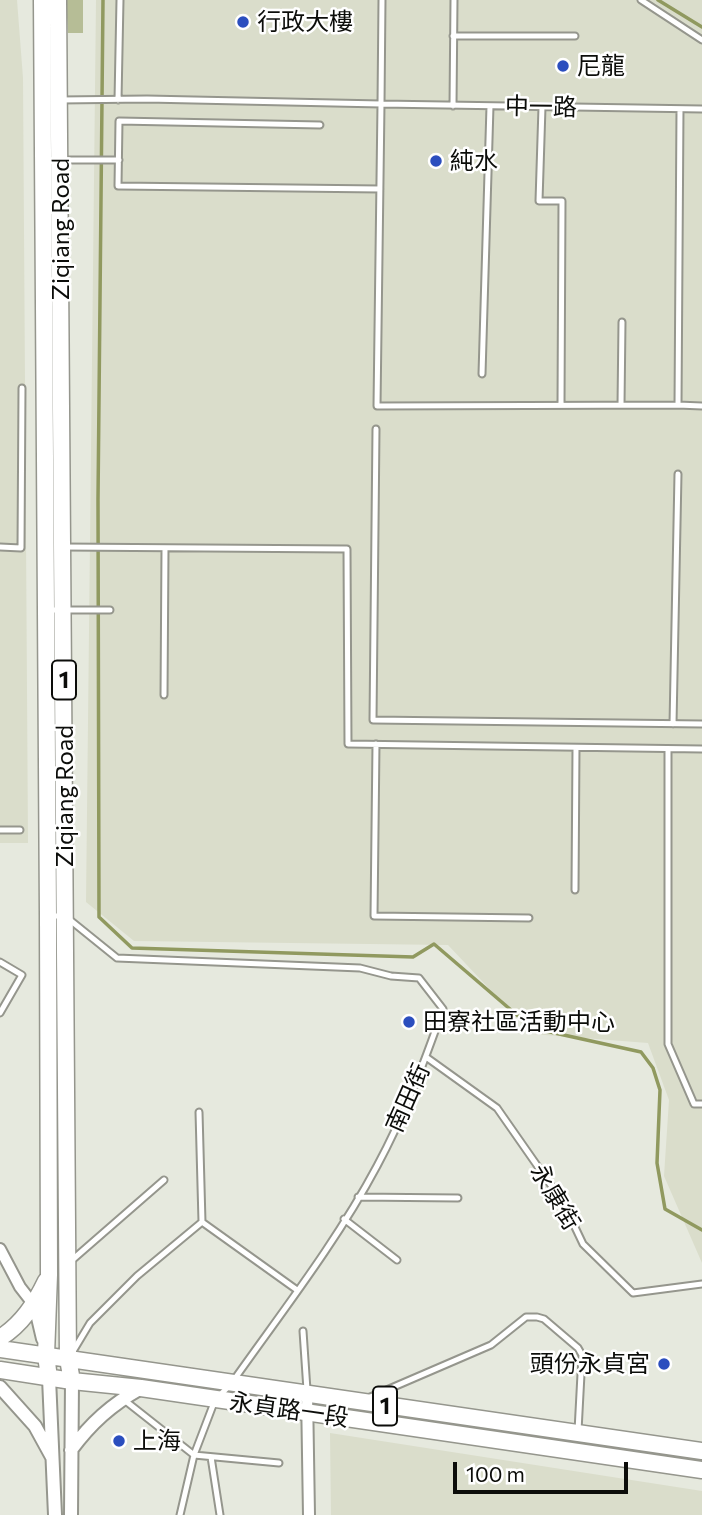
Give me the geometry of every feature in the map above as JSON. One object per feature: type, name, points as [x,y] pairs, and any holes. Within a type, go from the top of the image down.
[{"type":"main road","name":"Ziqiang Road","points":[[42,0],[43,160],[55,548],[64,609],[68,1359],[72,1381]]},
{"type":"main road","name":"Ziqiang Road","points":[[49,1378],[46,1355],[49,1275],[47,610],[55,548],[61,160],[58,0]]},
{"type":"main road","points":[[0,1338],[14,1328],[34,1305],[49,1275]]},
{"type":"main road","points":[[0,1349],[46,1355]]},
{"type":"main road","name":"永貞路一段","points":[[46,1355],[702,1451]]},
{"type":"main road","name":"永貞路一段","points":[[0,1370],[702,1470]]},
{"type":"main road","points":[[485,1438],[487,1421]]},
{"type":"street","points":[[0,1249],[20,1287],[34,1305],[46,1355]]},
{"type":"street","points":[[49,1378],[55,1515]]},
{"type":"street","points":[[71,1515],[72,1381]]},
{"type":"street","points":[[0,1387],[35,1426],[53,1460]]},
{"type":"street","points":[[71,1450],[88,1427],[107,1409],[141,1388]]},
{"type":"street","points":[[307,1393],[309,1515]]},
{"type":"lane","points":[[119,100],[120,0]]},
{"type":"lane","points":[[382,0],[377,406],[702,406]]},
{"type":"lane","points":[[453,0],[453,106]]},
{"type":"lane","points":[[641,0],[702,40]]},
{"type":"lane","points":[[453,36],[575,36]]},
{"type":"lane","name":"中一路","points":[[43,100],[702,109]]},
{"type":"lane","points":[[482,374],[490,106]]},
{"type":"lane","points":[[542,107],[539,201],[562,201],[561,405]]},
{"type":"lane","points":[[678,405],[680,109]]},
{"type":"lane","points":[[320,125],[119,121],[118,187],[380,189]]},
{"type":"lane","points":[[43,160],[119,160]]},
{"type":"lane","points":[[621,405],[622,322]]},
{"type":"lane","points":[[0,548],[22,548],[22,388]]},
{"type":"lane","points":[[376,429],[373,720],[702,724]]},
{"type":"lane","points":[[673,724],[678,474]]},
{"type":"lane","points":[[55,548],[347,549],[348,744],[702,749]]},
{"type":"lane","points":[[164,695],[165,549]]},
{"type":"lane","points":[[47,610],[110,610]]},
{"type":"lane","points":[[376,744],[374,916],[528,918]]},
{"type":"lane","points":[[575,890],[576,748]]},
{"type":"lane","points":[[668,749],[668,1044],[694,1104],[702,1104]]},
{"type":"lane","points":[[0,830],[20,830]]},
{"type":"lane","points":[[48,916],[65,916]]},
{"type":"lane","name":"南田街","points":[[65,916],[117,958],[360,968],[391,976],[419,978],[443,1009],[420,1076],[376,1167],[297,1290],[231,1384],[215,1400],[194,1455],[180,1515]]},
{"type":"lane","points":[[0,962],[22,975],[0,1013]]},
{"type":"lane","name":"永康街","points":[[426,1057],[497,1108],[564,1204],[583,1244],[633,1293],[702,1284]]},
{"type":"lane","points":[[200,1112],[202,1222]]},
{"type":"lane","points":[[68,1263],[164,1180]]},
{"type":"lane","points":[[358,1197],[458,1198]]},
{"type":"lane","points":[[344,1219],[397,1260]]},
{"type":"lane","points":[[202,1222],[297,1290]]},
{"type":"lane","points":[[68,1359],[90,1323],[137,1276],[202,1222]]},
{"type":"lane","points":[[358,1402],[491,1345],[526,1317],[537,1317],[544,1319],[578,1348],[582,1355],[578,1434]]},
{"type":"lane","points":[[303,1331],[307,1393]]},
{"type":"lane","points":[[122,1398],[194,1455],[279,1463]]},
{"type":"lane","points":[[211,1457],[220,1515]]},
{"type":"shaded area","points":[[0,0],[17,0],[23,78],[28,843],[0,843]]},
{"type":"shaded area","points":[[96,0],[702,0],[702,1263],[664,1176],[669,1100],[648,1043],[532,1034],[448,945],[134,941],[86,902]]},
{"type":"shaded area","points":[[330,1433],[702,1491],[702,1515],[331,1515]]},
{"type":"green space","points":[[66,0],[83,0],[83,33],[68,33]]},
{"type":"waterway","points":[[103,0],[98,499],[99,917],[132,948],[413,957],[434,944],[532,1028],[641,1052],[653,1068],[660,1090],[657,1163],[665,1209],[702,1230]]},
{"type":"waterway","points":[[658,0],[702,27]]},
{"type":"place","name":"行政大樓","points":[[243,22]]},
{"type":"place","name":"尼龍","points":[[563,66]]},
{"type":"place","name":"純水","points":[[436,161]]},
{"type":"place","name":"田寮社區活動中心","points":[[409,1022]]},
{"type":"place","name":"頭份永貞宮","points":[[664,1364]]},
{"type":"place","name":"上海","points":[[119,1441]]}]
